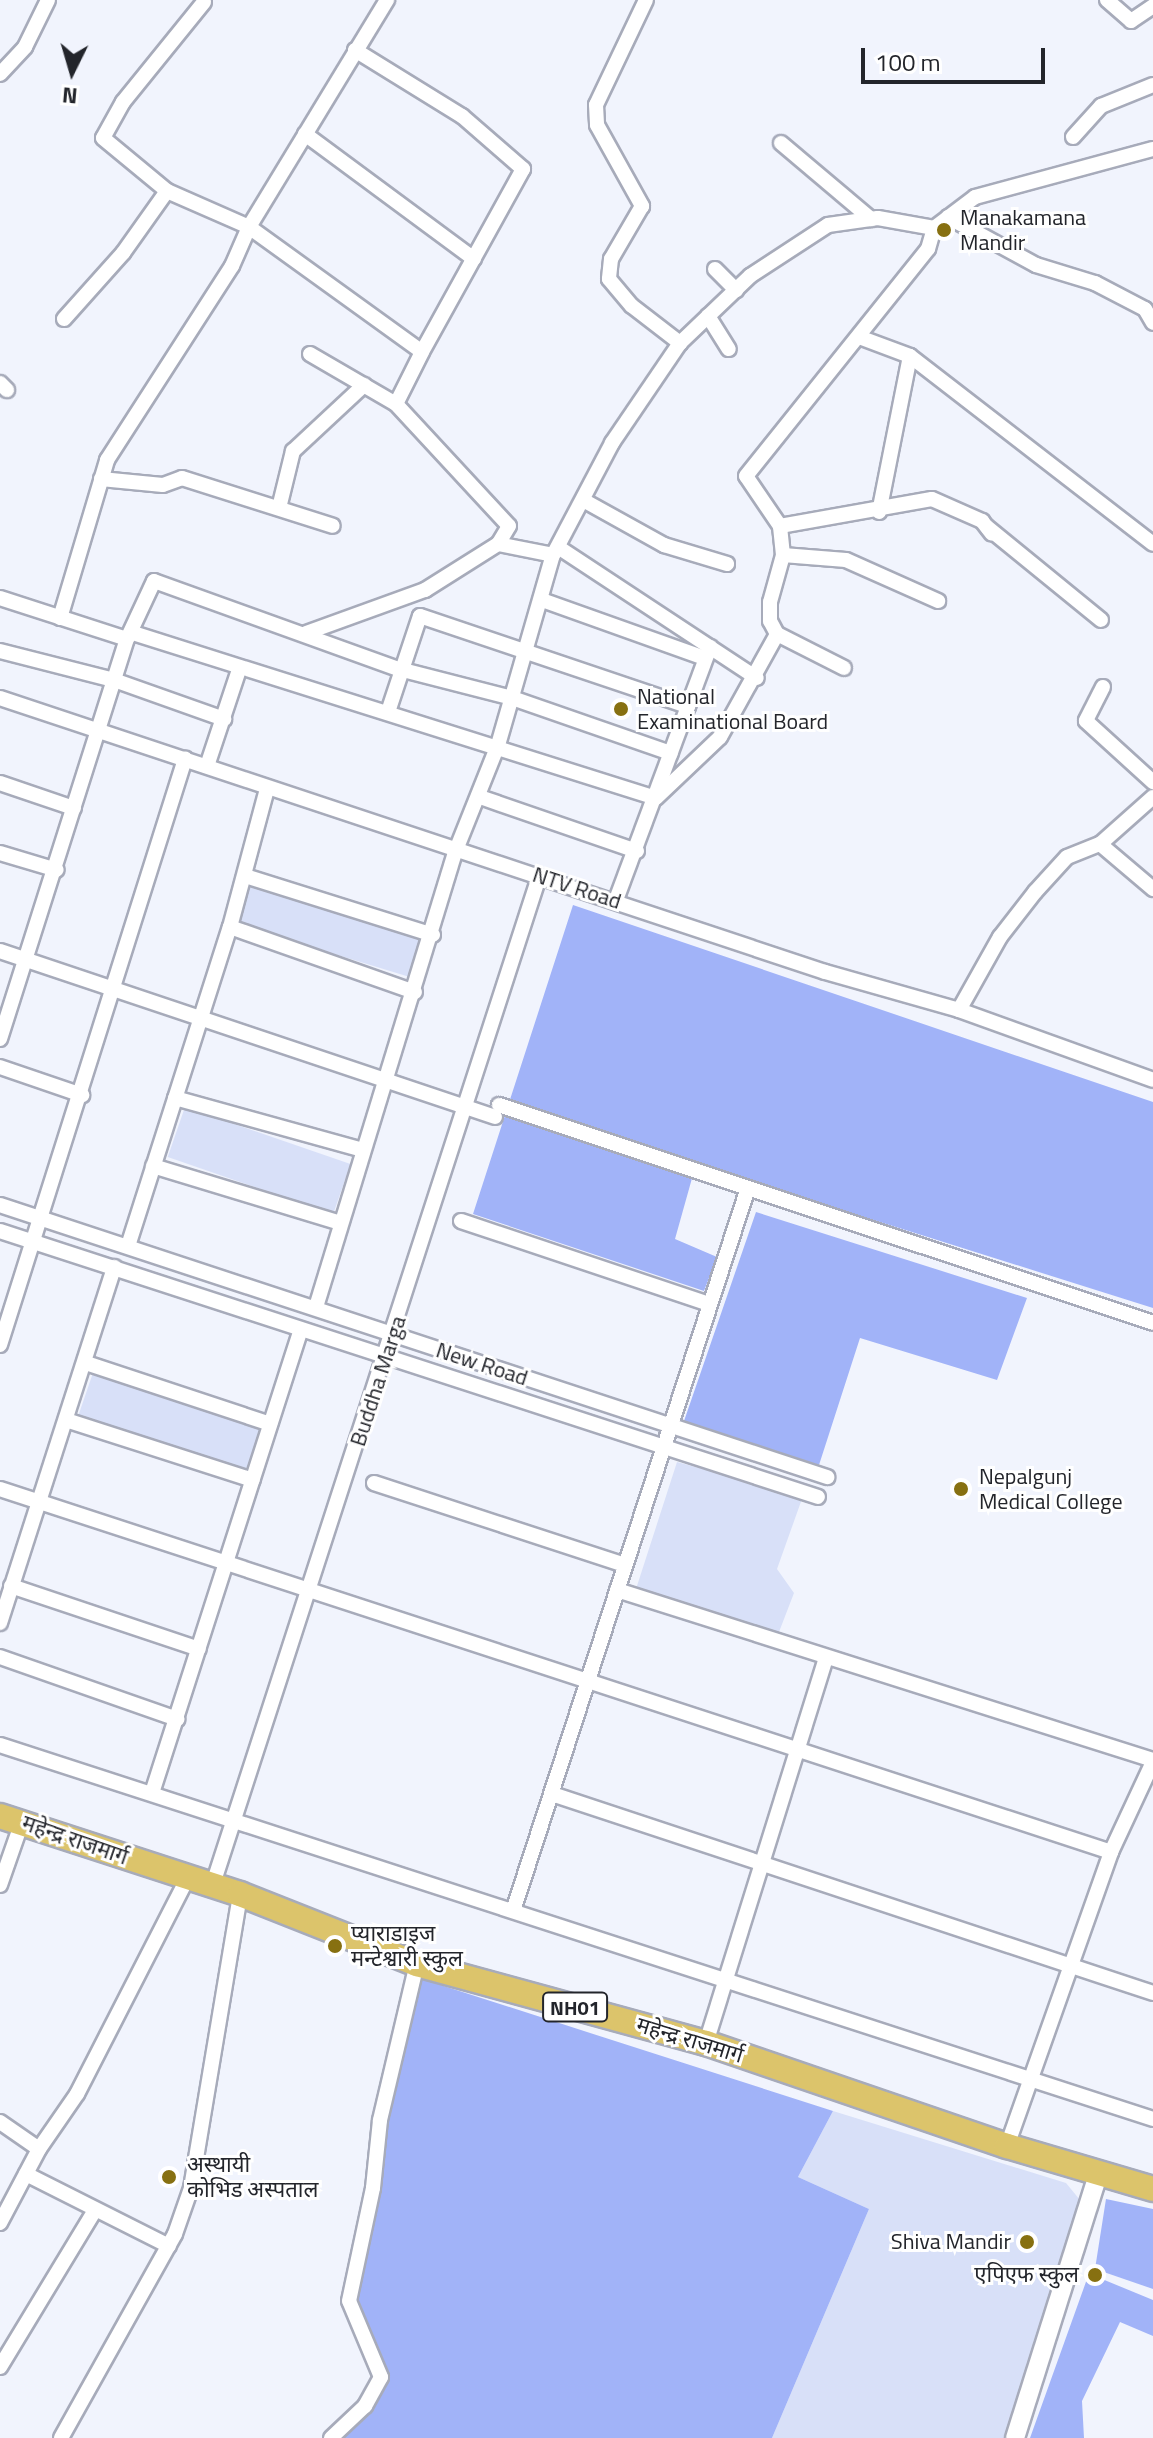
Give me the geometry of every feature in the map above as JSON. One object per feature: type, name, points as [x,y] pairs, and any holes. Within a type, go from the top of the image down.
[{"type":"highway","name":"महेन्द्र राजमार्ग","points":[[11,1819],[187,1879],[213,1884],[417,1964],[706,2043],[1007,2146],[1153,2189]]},
{"type":"street","points":[[0,74],[25,47],[48,0]]},
{"type":"street","points":[[60,618],[107,460],[232,266],[249,227],[387,0]]},
{"type":"street","points":[[646,0],[596,105],[597,125],[642,206],[611,259],[609,279],[632,306],[680,343]]},
{"type":"street","points":[[1107,0],[1131,21],[1153,6]]},
{"type":"street","points":[[204,2],[123,102],[103,138],[167,191],[249,227],[422,352]]},
{"type":"street","points":[[355,50],[462,116],[523,169],[396,404]]},
{"type":"street","points":[[1073,137],[1101,106],[1153,85]]},
{"type":"street","points":[[305,134],[474,259]]},
{"type":"street","points":[[781,143],[871,219]]},
{"type":"street","points":[[844,668],[777,634],[770,621],[770,602],[783,555],[780,526],[746,476],[928,249],[934,228],[975,197],[1153,149]]},
{"type":"street","points":[[64,319],[123,253],[167,191]]},
{"type":"street","points":[[948,217],[1036,265],[1095,283],[1145,309],[1153,323]]},
{"type":"street","points":[[316,1307],[363,1150],[389,1082],[456,850],[480,797],[498,745],[556,551],[612,443],[680,343],[736,290],[828,225],[871,219],[934,228]]},
{"type":"street","points":[[715,269],[736,290]]},
{"type":"street","points":[[708,316],[729,349]]},
{"type":"street","points":[[859,337],[910,356],[1153,544]]},
{"type":"street","points":[[306,633],[425,590],[498,544],[509,526],[396,404],[310,354]]},
{"type":"street","points":[[879,512],[910,356]]},
{"type":"street","points":[[279,508],[293,451],[364,385]]},
{"type":"street","points":[[101,479],[163,485],[182,478],[333,526]]},
{"type":"street","points":[[780,526],[879,512],[932,499],[982,521],[1004,545],[1101,620]]},
{"type":"street","points":[[583,500],[664,545],[727,564]]},
{"type":"street","points":[[982,521],[992,534]]},
{"type":"street","points":[[498,544],[556,551],[708,652],[757,678]]},
{"type":"street","points":[[783,555],[846,560],[938,601]]},
{"type":"street","points":[[0,1039],[57,870],[96,730],[130,636],[154,581],[306,633],[399,669],[512,698],[671,753]]},
{"type":"street","points":[[388,712],[399,669],[420,616],[425,590]]},
{"type":"street","points":[[0,598],[498,745],[656,798]]},
{"type":"street","points":[[542,600],[708,652]]},
{"type":"street","points":[[420,616],[688,706]]},
{"type":"street","points":[[656,798],[720,737],[757,678],[777,634]]},
{"type":"street","points":[[0,651],[114,680],[224,719]]},
{"type":"street","points":[[616,900],[637,851],[708,652]]},
{"type":"street","points":[[207,766],[240,667]]},
{"type":"street","points":[[1103,687],[1086,721],[1153,782]]},
{"type":"street","name":"NTV Road","points":[[0,698],[207,766],[267,789],[616,900],[825,972],[959,1010],[1153,1080]]},
{"type":"street","points":[[0,1345],[82,1095],[185,759]]},
{"type":"street","points":[[0,783],[74,808]]},
{"type":"street","points":[[128,1246],[199,1014],[230,927],[267,789]]},
{"type":"street","points":[[480,797],[637,851]]},
{"type":"street","points":[[959,1010],[1000,937],[1035,892],[1067,857],[1100,844],[1153,797]]},
{"type":"street","points":[[1100,844],[1153,889]]},
{"type":"street","points":[[0,853],[57,870]]},
{"type":"street","points":[[245,876],[433,935]]},
{"type":"street","name":"Buddha Marga","points":[[213,1884],[468,1108],[539,877]]},
{"type":"street","points":[[230,927],[415,992]]},
{"type":"street","points":[[0,951],[116,986],[468,1108],[497,1111],[1153,1323]]},
{"type":"street","points":[[0,1067],[82,1095]]},
{"type":"street","points":[[175,1098],[363,1150]]},
{"type":"street","points":[[153,1166],[341,1223]]},
{"type":"street","points":[[514,1908],[747,1191]]},
{"type":"street","name":"New Road","points":[[0,1205],[827,1477]]},
{"type":"street","points":[[461,1221],[709,1304]]},
{"type":"street","name":"New Road","points":[[0,1231],[818,1497]]},
{"type":"street","points":[[0,1623],[36,1503],[86,1363],[114,1267]]},
{"type":"street","points":[[152,1793],[301,1329]]},
{"type":"street","points":[[86,1363],[270,1424]]},
{"type":"street","points":[[66,1420],[253,1480]]},
{"type":"street","points":[[374,1483],[625,1565]]},
{"type":"street","points":[[0,1489],[588,1684],[1111,1852]]},
{"type":"street","points":[[11,1586],[199,1649]]},
{"type":"street","points":[[617,1590],[1153,1761],[1111,1852],[1034,2081],[1007,2146]]},
{"type":"street","points":[[0,1657],[177,1719]]},
{"type":"street","points":[[706,2043],[724,1980],[764,1865],[826,1658]]},
{"type":"street","points":[[0,1745],[514,1908],[724,1980],[1153,2119]]},
{"type":"street","points":[[552,1794],[1153,1993]]},
{"type":"street","points":[[0,1885],[11,1819]]},
{"type":"street","points":[[0,2223],[39,2149],[77,2094],[187,1879]]},
{"type":"street","points":[[61,2438],[169,2246],[191,2188],[240,1894]]},
{"type":"street","points":[[331,2438],[365,2406],[381,2377],[349,2301],[373,2188],[380,2120],[417,1964]]},
{"type":"street","points":[[0,2122],[39,2149]]},
{"type":"street","points":[[26,2174],[169,2246]]},
{"type":"street","points":[[1015,2438],[1098,2175]]},
{"type":"street","points":[[0,2367],[95,2210]]},
{"type":"shaded area","points":[[249,883],[429,938],[416,979],[236,924]]},
{"type":"shaded area","points":[[573,905],[1153,1102],[1153,1308],[696,1164],[675,1239],[717,1257],[704,1291],[473,1214]]},
{"type":"shaded area","points":[[185,1107],[350,1164],[333,1214],[168,1157]]},
{"type":"shaded area","points":[[756,1212],[1027,1298],[997,1380],[860,1338],[819,1465],[684,1421]]},
{"type":"shaded area","points":[[94,1370],[265,1429],[248,1478],[77,1419]]},
{"type":"shaded area","points":[[677,1462],[803,1496],[777,1569],[794,1593],[779,1632],[636,1589]]},
{"type":"shaded area","points":[[422,1979],[833,2111],[798,2177],[869,2209],[772,2438],[331,2438],[381,2377],[349,2301],[380,2120]]},
{"type":"shaded area","points":[[833,2111],[1066,2183],[1080,2200],[1008,2438],[772,2438],[869,2209],[798,2177]]},
{"type":"shaded area","points":[[1106,2199],[1153,2209],[1153,2289],[1095,2269]]},
{"type":"shaded area","points":[[1087,2279],[1102,2279],[1153,2300],[1153,2336],[1120,2322],[1082,2401],[1084,2438],[1030,2438]]},
{"type":"place","name":"Manakamana Mandir","points":[[944,230]]},
{"type":"place","name":"National Examinational Board","points":[[621,709]]},
{"type":"place","name":"Nepalgunj Medical College","points":[[961,1489]]},
{"type":"place","name":"प्याराडाइज मन्टेश्वारी स्कुल","points":[[335,1946]]},
{"type":"place","name":"अस्थायी कोभिड अस्पताल","points":[[169,2177]]},
{"type":"place","name":"Shiva Mandir","points":[[1027,2242]]},
{"type":"place","name":"एपिएफ स्कुल","points":[[1095,2275]]}]
